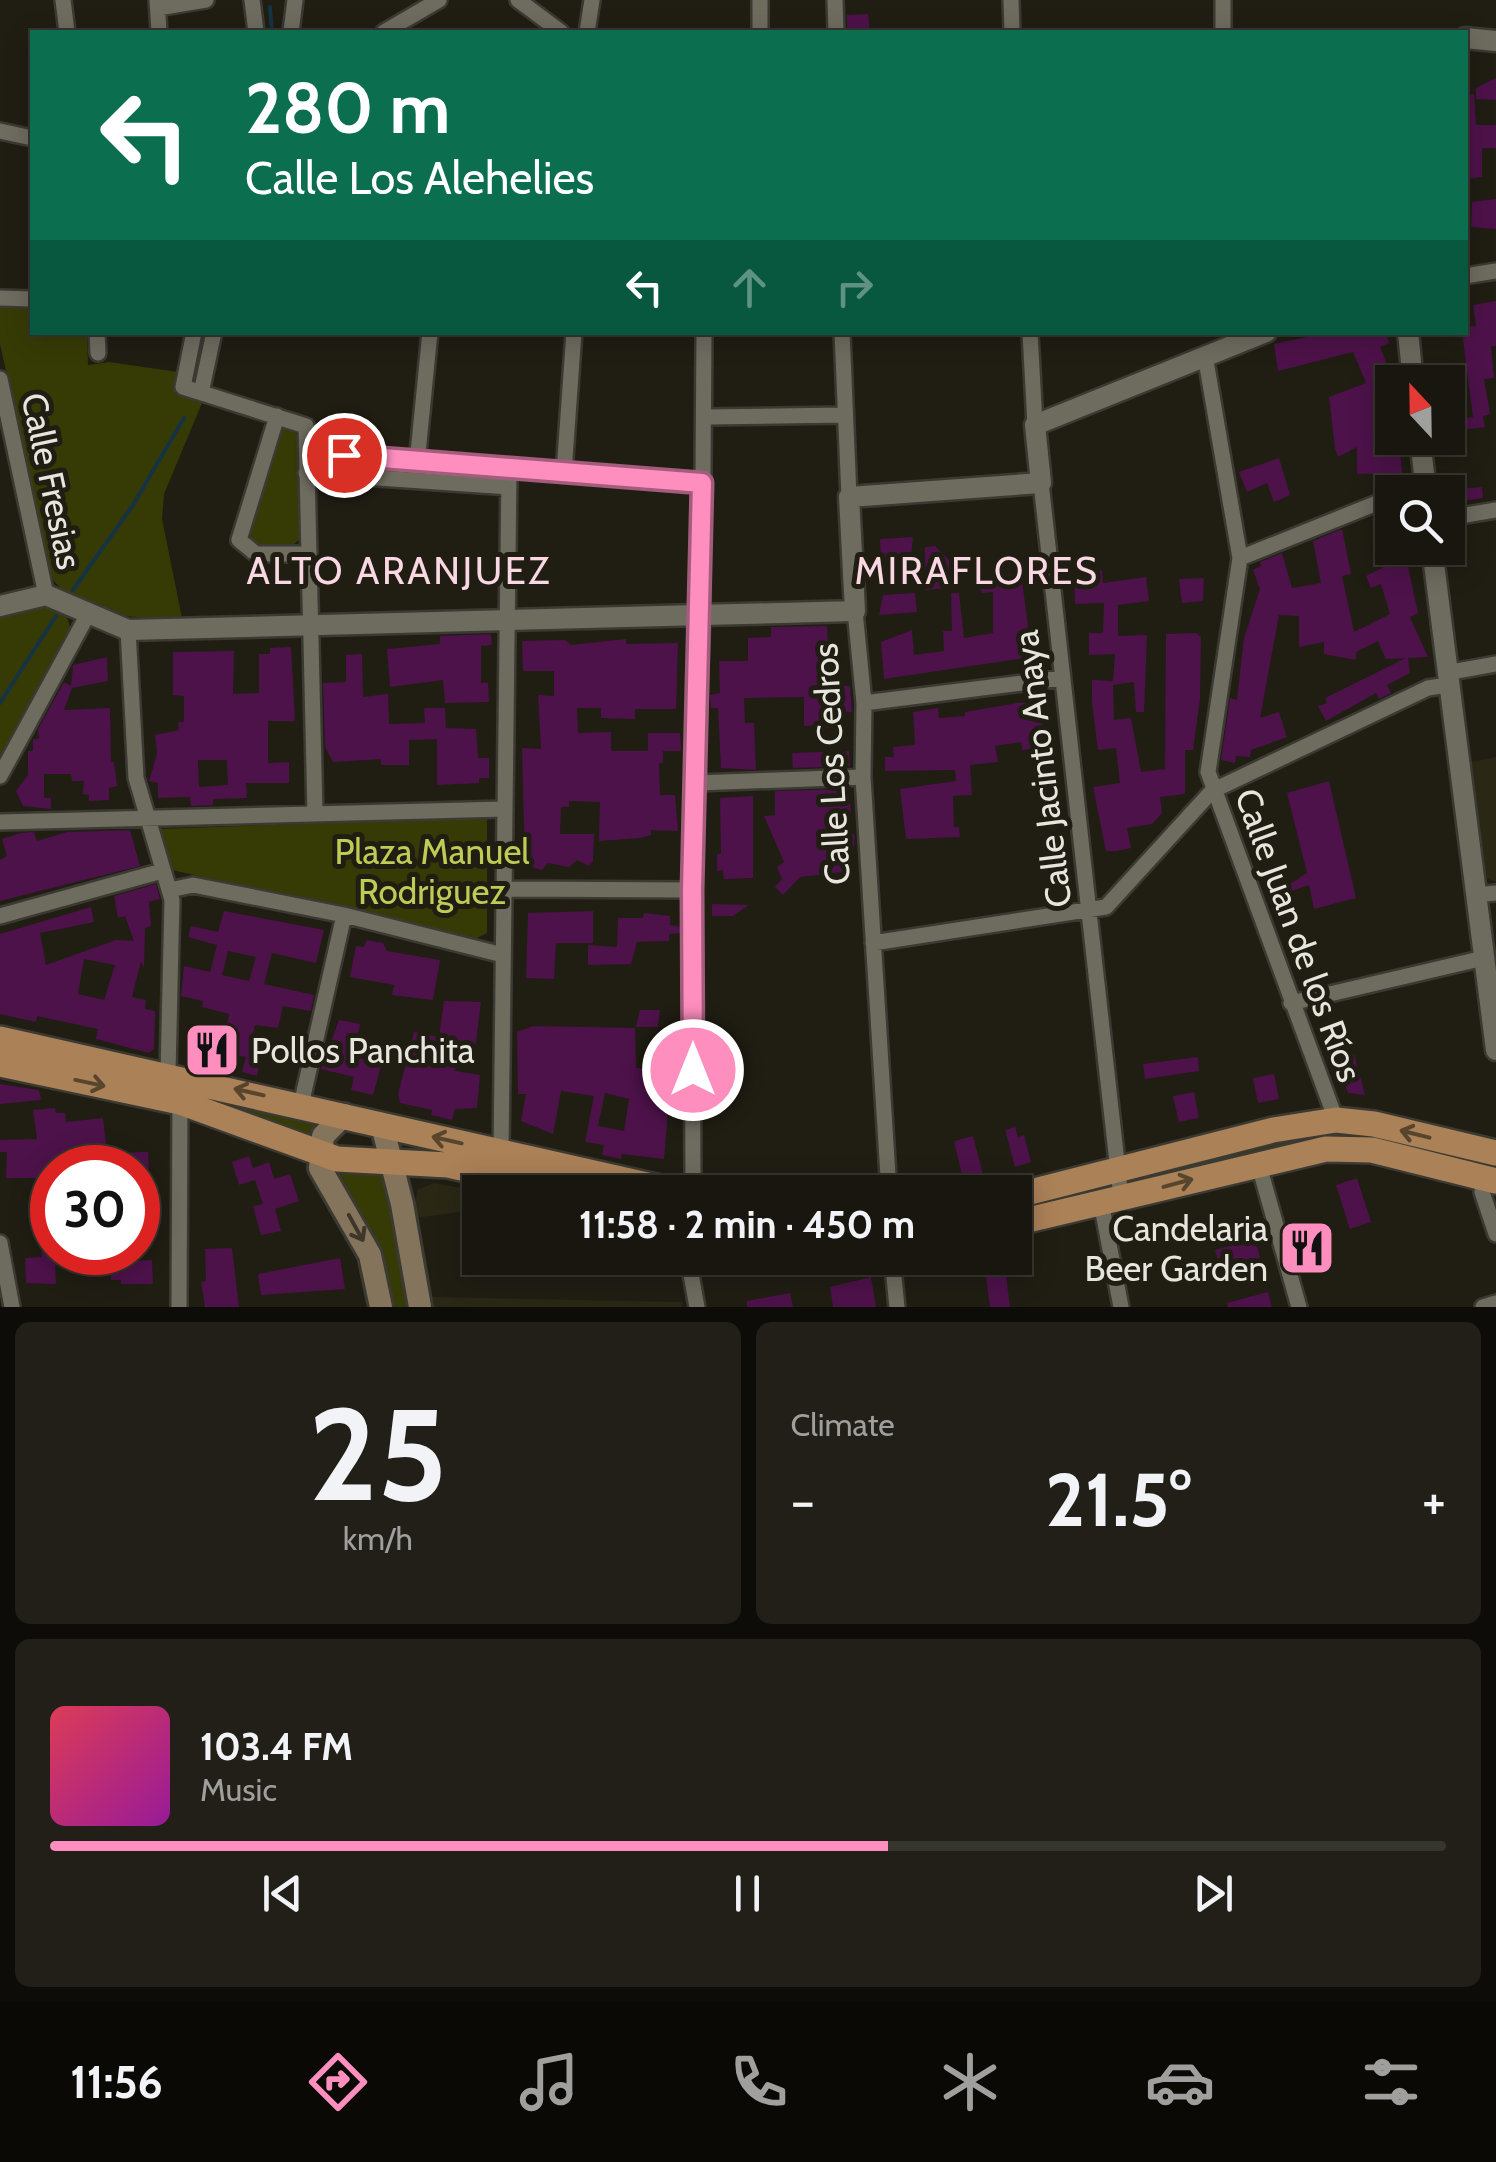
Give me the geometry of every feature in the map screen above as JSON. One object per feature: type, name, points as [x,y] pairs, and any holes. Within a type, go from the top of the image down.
[{"type":"highway","points":[[0,1039],[301,1104],[601,1175]]},
{"type":"highway","points":[[0,1064],[180,1102],[319,1155],[392,1164],[448,1165],[492,1175]]},
{"type":"highway","points":[[1032,1192],[1273,1130],[1336,1120],[1495,1147]]},
{"type":"highway","points":[[1032,1219],[1304,1151],[1372,1150],[1491,1179]]},
{"type":"main road","points":[[344,1116],[326,1130],[319,1155],[323,1176],[370,1255],[381,1307]]},
{"type":"main road","points":[[382,1125],[420,1307]]},
{"type":"street","points":[[63,0],[67,30]]},
{"type":"street","points":[[159,30],[157,4],[206,0]]},
{"type":"street","points":[[252,0],[256,30]]},
{"type":"street","points":[[292,30],[296,0]]},
{"type":"street","points":[[388,30],[440,0]]},
{"type":"street","points":[[518,0],[558,30]]},
{"type":"street","points":[[587,30],[592,0]]},
{"type":"street","points":[[760,0],[760,30]]},
{"type":"street","points":[[836,0],[836,30]]},
{"type":"street","points":[[1011,0],[1012,30]]},
{"type":"street","points":[[1223,0],[1223,30]]},
{"type":"street","points":[[1468,38],[1496,40]]},
{"type":"street","points":[[0,131],[30,138]]},
{"type":"street","points":[[1468,276],[1496,271]]},
{"type":"street","points":[[0,298],[30,299]]},
{"type":"street","points":[[97,335],[98,353]]},
{"type":"street","points":[[193,335],[183,386],[306,426],[315,814]]},
{"type":"street","points":[[201,393],[213,335]]},
{"type":"street","points":[[417,462],[430,335]]},
{"type":"street","points":[[564,472],[574,335]]},
{"type":"street","points":[[693,1175],[692,890],[702,614],[704,335]]},
{"type":"street","name":"Calle Los Cedros","points":[[842,335],[855,610],[864,703],[863,778],[888,1175]]},
{"type":"street","name":"Calle Jacinto Anaya","points":[[1030,335],[1035,425],[1118,1170],[1111,1200],[1121,1307]]},
{"type":"street","points":[[1408,335],[1411,365]]},
{"type":"street","points":[[1035,425],[1205,355],[1232,339]]},
{"type":"street","name":"Calle Juan de los Ríos","points":[[1205,355],[1240,558],[1208,772],[1336,1120]]},
{"type":"street","name":"Calle Fresias","points":[[0,379],[46,595]]},
{"type":"street","points":[[704,417],[844,415]]},
{"type":"street","points":[[277,416],[239,540],[256,554],[308,554]]},
{"type":"street","points":[[306,452],[417,462],[509,478]]},
{"type":"street","points":[[0,470],[18,466]]},
{"type":"street","points":[[306,473],[509,478],[564,472],[702,483]]},
{"type":"street","points":[[501,1153],[509,478]]},
{"type":"street","points":[[849,497],[1042,482]]},
{"type":"street","points":[[1240,558],[1375,503]]},
{"type":"street","points":[[1465,515],[1496,510]]},
{"type":"street","points":[[1434,565],[1447,679],[1486,894],[1484,958],[1494,998],[1496,1050]]},
{"type":"street","points":[[0,606],[46,595],[86,616],[128,630],[855,610]]},
{"type":"street","points":[[0,776],[86,616]]},
{"type":"street","points":[[128,630],[136,778],[145,818],[170,890],[168,1074]]},
{"type":"street","points":[[874,943],[1106,907],[1212,791],[1447,679],[1496,664]]},
{"type":"street","points":[[864,703],[1062,678]]},
{"type":"street","points":[[696,783],[863,778]]},
{"type":"street","points":[[0,822],[504,809]]},
{"type":"street","points":[[0,916],[162,871]]},
{"type":"street","points":[[170,890],[192,885],[344,916],[502,956]]},
{"type":"street","points":[[504,889],[692,890]]},
{"type":"street","points":[[301,1104],[344,916]]},
{"type":"street","points":[[1291,1003],[1484,958]]},
{"type":"street","points":[[179,1307],[180,1102]]},
{"type":"street","points":[[1495,1147],[1491,1179],[1482,1192],[1496,1234]]},
{"type":"street","points":[[1253,1163],[1290,1307]]},
{"type":"street","points":[[1253,1163],[1299,1307]]},
{"type":"street","points":[[0,1244],[12,1307]]},
{"type":"street","points":[[691,1275],[697,1307]]},
{"type":"street","points":[[894,1275],[897,1307]]},
{"type":"street","points":[[1484,1307],[1496,1303]]},
{"type":"shaded area","points":[[1496,757],[1496,882],[1484,877],[1471,762]]},
{"type":"shaded area","points":[[434,1183],[462,1188],[461,1212],[414,1218],[417,1190]]},
{"type":"shaded area","points":[[430,1297],[682,1302],[683,1307],[431,1307]]},
{"type":"green space","points":[[9,302],[30,304],[30,335],[87,335],[88,365],[109,362],[178,372],[176,394],[202,403],[164,494],[162,519],[182,618],[130,616],[95,608],[65,592],[53,580],[0,344],[0,307]]},
{"type":"green space","points":[[281,425],[297,434],[301,538],[293,545],[252,545],[244,530]]},
{"type":"green space","points":[[45,602],[66,614],[71,631],[0,762],[0,613]]},
{"type":"green space","name":"Plaza Manuel Rodriguez","points":[[487,817],[487,933],[475,939],[172,870],[158,829]]},
{"type":"green space","points":[[0,1048],[324,1121],[312,1141],[0,1056]]},
{"type":"green space","points":[[1347,1130],[1477,1160],[1475,1168],[1352,1140],[1309,1140],[1132,1185],[1131,1175],[1278,1137]]},
{"type":"green space","points":[[334,1167],[382,1173],[409,1307],[390,1307],[370,1233]]},
{"type":"building","points":[[868,14],[870,30],[847,30],[847,15]]},
{"type":"building","points":[[1496,78],[1496,100],[1476,99],[1476,88]]},
{"type":"building","points":[[1468,94],[1474,94],[1476,125],[1496,125],[1496,148],[1482,148],[1482,177],[1468,179]]},
{"type":"building","points":[[1496,199],[1496,229],[1471,227],[1472,202]]},
{"type":"building","points":[[1496,301],[1496,346],[1491,346],[1494,378],[1484,379],[1490,414],[1483,416],[1485,427],[1465,430],[1465,418],[1473,417],[1462,335],[1468,335],[1468,327],[1476,326],[1473,305]]},
{"type":"building","points":[[1317,335],[1387,335],[1389,343],[1380,347],[1388,365],[1375,365],[1375,455],[1400,455],[1402,473],[1357,474],[1357,447],[1338,457],[1329,397],[1366,383],[1353,352],[1278,371],[1274,344]]},
{"type":"building","points":[[1279,458],[1290,495],[1274,502],[1267,483],[1247,492],[1239,472]]},
{"type":"building","points":[[1482,487],[1483,498],[1465,501],[1465,488]]},
{"type":"building","points":[[1342,529],[1351,574],[1342,576],[1354,632],[1390,614],[1381,584],[1371,588],[1366,576],[1386,566],[1408,565],[1418,613],[1410,617],[1428,657],[1408,658],[1410,673],[1387,685],[1391,693],[1379,699],[1376,693],[1326,721],[1318,706],[1327,703],[1325,698],[1406,658],[1386,659],[1378,641],[1356,652],[1356,660],[1324,654],[1324,642],[1299,647],[1299,616],[1279,615],[1260,718],[1279,712],[1287,737],[1251,750],[1250,757],[1236,756],[1235,763],[1221,760],[1230,698],[1237,700],[1244,638],[1260,589],[1253,570],[1261,566],[1260,562],[1282,553],[1292,588],[1321,583],[1313,541]]},
{"type":"building","points":[[913,537],[911,557],[881,559],[880,539]]},
{"type":"building","points":[[935,546],[949,560],[949,588],[925,590],[925,547]]},
{"type":"building","points":[[1102,570],[1103,583],[1146,577],[1149,601],[1118,605],[1118,636],[1147,635],[1144,712],[1136,712],[1134,682],[1113,685],[1114,720],[1131,718],[1141,772],[1165,769],[1166,634],[1196,633],[1201,637],[1200,699],[1193,750],[1185,750],[1185,794],[1160,797],[1162,813],[1152,824],[1127,828],[1131,848],[1117,851],[1106,851],[1093,787],[1120,783],[1116,748],[1098,750],[1092,702],[1092,680],[1113,681],[1115,654],[1089,655],[1089,633],[1103,633],[1104,603],[1075,604],[1074,577]]},
{"type":"building","points":[[1021,573],[1032,657],[884,679],[881,642],[912,630],[914,655],[944,651],[943,631],[952,631],[951,593],[959,593],[964,638],[993,633],[993,592],[982,593],[979,582]]},
{"type":"building","points":[[1204,578],[1203,601],[1182,603],[1179,579]]},
{"type":"building","points":[[915,593],[917,612],[879,615],[883,595]]},
{"type":"building","points":[[827,626],[829,660],[838,660],[838,686],[850,686],[852,712],[828,712],[830,728],[818,729],[818,725],[804,726],[804,697],[744,698],[745,723],[754,723],[756,770],[721,768],[718,708],[711,708],[710,695],[720,693],[719,661],[748,661],[748,638],[771,637],[771,627]]},
{"type":"building","points":[[491,634],[492,645],[481,646],[481,683],[488,683],[489,702],[445,703],[443,680],[390,687],[387,649],[440,644],[440,636]]},
{"type":"building","points":[[626,639],[626,644],[678,643],[676,709],[635,709],[635,719],[601,718],[601,708],[577,708],[578,733],[611,732],[611,751],[648,751],[648,733],[680,733],[681,751],[663,751],[663,763],[659,763],[660,795],[675,795],[678,831],[651,830],[651,835],[640,838],[599,841],[600,802],[569,801],[569,807],[561,807],[560,834],[594,834],[593,861],[589,866],[577,860],[569,867],[548,863],[542,870],[525,865],[522,748],[541,749],[538,695],[554,696],[554,671],[523,671],[522,641],[565,640],[571,645]]},
{"type":"building","points":[[291,647],[295,721],[268,721],[268,763],[289,762],[289,783],[246,783],[247,798],[213,799],[213,805],[191,806],[190,797],[158,798],[158,783],[149,781],[157,754],[155,735],[179,730],[178,722],[184,722],[184,696],[173,695],[173,652],[234,651],[233,694],[259,693],[259,654],[270,654],[270,648]],"holes":[[[198,760],[227,760],[228,785],[199,787]]]},
{"type":"building","points":[[362,654],[363,697],[388,694],[389,724],[425,723],[424,708],[445,708],[446,728],[476,729],[478,758],[489,758],[489,778],[479,778],[479,783],[437,785],[437,739],[409,740],[409,765],[381,765],[381,759],[333,762],[325,747],[323,683],[346,682],[346,655]]},
{"type":"building","points":[[107,657],[108,681],[72,688],[64,710],[110,708],[111,762],[117,786],[109,788],[109,800],[89,801],[89,795],[83,794],[84,781],[72,781],[71,774],[44,774],[44,798],[51,798],[51,809],[23,806],[16,791],[28,775],[28,751],[33,751],[33,739],[39,739],[38,729],[64,682],[71,686],[73,665]]},
{"type":"building","points":[[1040,703],[1046,747],[1022,750],[1021,742],[995,746],[998,762],[970,765],[972,795],[953,796],[954,827],[959,827],[960,837],[906,839],[900,789],[956,781],[955,770],[885,771],[885,757],[894,757],[893,747],[915,745],[913,712],[938,708],[939,718],[965,716],[965,712]]},
{"type":"building","points":[[849,751],[850,766],[793,768],[792,753]]},
{"type":"building","points":[[1329,781],[1356,898],[1314,909],[1309,885],[1283,894],[1281,890],[1307,873],[1287,793]]},
{"type":"building","points":[[849,789],[851,815],[837,815],[855,836],[852,859],[843,872],[800,877],[783,895],[775,887],[782,879],[777,867],[784,862],[764,816],[775,815],[775,791]]},
{"type":"building","points":[[753,796],[753,878],[724,879],[723,870],[717,871],[717,854],[721,854],[720,798]]},
{"type":"building","points":[[130,830],[140,866],[0,901],[0,860],[7,856],[2,839],[34,832],[37,841],[67,832]]},
{"type":"building","points":[[156,884],[160,899],[149,902],[151,926],[145,928],[144,968],[141,961],[132,997],[146,1000],[145,1009],[155,1011],[154,1049],[149,1053],[96,1039],[98,1029],[37,1016],[36,1022],[0,1014],[0,934],[91,907],[94,922],[40,933],[46,965],[116,940],[134,941],[125,916],[118,918],[114,896]],"holes":[[[84,959],[115,965],[104,1000],[78,994]]]},
{"type":"building","points":[[712,904],[749,905],[733,916],[712,916]]},
{"type":"building","points":[[224,911],[324,930],[316,963],[272,953],[264,984],[314,995],[311,1011],[283,1006],[278,1028],[255,1025],[250,1046],[262,1049],[257,1076],[242,1072],[246,1057],[227,1053],[232,1033],[226,1031],[229,1014],[202,1007],[203,1001],[181,996],[184,966],[210,972],[217,945],[188,937],[191,926],[218,932]],"holes":[[[228,951],[256,957],[249,981],[222,975]]]},
{"type":"building","points":[[593,911],[593,943],[556,943],[554,979],[526,978],[528,913]]},
{"type":"building","points":[[644,913],[670,916],[670,925],[681,927],[681,933],[669,934],[669,941],[637,942],[631,964],[588,965],[588,945],[617,947],[618,918],[643,918]]},
{"type":"building","points":[[367,940],[383,943],[387,951],[440,960],[433,1000],[392,995],[394,985],[350,977],[356,946],[364,947]]},
{"type":"building","points":[[444,1001],[481,1002],[475,1049],[461,1046],[455,1071],[480,1075],[477,1108],[455,1109],[452,1120],[431,1115],[432,1110],[400,1103],[398,1094],[414,1032],[439,1037]]},
{"type":"building","points":[[640,1010],[660,1010],[658,1027],[636,1027]]},
{"type":"building","points":[[339,1020],[360,1024],[354,1053],[383,1059],[373,1095],[351,1090],[354,1077],[321,1069]]},
{"type":"building","points":[[533,1026],[635,1028],[636,1068],[658,1069],[658,1099],[669,1099],[664,1159],[602,1155],[604,1145],[585,1142],[594,1096],[561,1091],[553,1134],[521,1121],[526,1094],[518,1094],[517,1032]],"holes":[[[605,1093],[629,1099],[624,1131],[598,1126]]]},
{"type":"building","points":[[1354,1054],[1365,1095],[1348,1093],[1335,1060]]},
{"type":"building","points":[[1198,1057],[1199,1071],[1145,1079],[1143,1064]]},
{"type":"building","points":[[1274,1074],[1279,1099],[1258,1103],[1253,1078]]},
{"type":"building","points":[[0,1084],[39,1090],[41,1100],[0,1104]]},
{"type":"building","points":[[1194,1092],[1199,1118],[1179,1122],[1173,1096]]},
{"type":"building","points":[[55,1108],[56,1113],[65,1113],[66,1122],[103,1118],[106,1145],[30,1145],[30,1178],[6,1178],[7,1152],[0,1152],[0,1140],[37,1139],[33,1110]]},
{"type":"building","points":[[1015,1127],[1018,1137],[1024,1135],[1031,1162],[1015,1167],[1005,1130]]},
{"type":"building","points":[[973,1136],[983,1174],[962,1175],[954,1141]]},
{"type":"building","points":[[249,1156],[253,1168],[269,1162],[274,1179],[290,1174],[299,1201],[275,1209],[281,1231],[261,1235],[253,1206],[263,1204],[255,1180],[239,1185],[232,1162]]},
{"type":"building","points":[[1357,1178],[1371,1222],[1350,1229],[1336,1185]]},
{"type":"building","points":[[1255,1239],[1261,1261],[1221,1272],[1215,1250]]},
{"type":"building","points":[[232,1248],[239,1307],[205,1307],[201,1282],[206,1281],[205,1249]]},
{"type":"building","points":[[25,1258],[30,1258],[30,1275],[56,1275],[56,1284],[26,1283]]},
{"type":"building","points":[[340,1258],[345,1289],[261,1295],[258,1274]]},
{"type":"building","points":[[111,1275],[153,1275],[153,1284],[121,1284],[121,1280],[111,1280]]},
{"type":"building","points":[[986,1275],[1006,1275],[1010,1307],[990,1307]]},
{"type":"building","points":[[871,1277],[876,1307],[833,1307],[830,1287]]},
{"type":"building","points":[[1268,1292],[1272,1307],[1228,1307],[1227,1303]]},
{"type":"building","points":[[790,1293],[793,1307],[747,1307],[747,1301]]},
{"type":"waterway","points":[[270,7],[272,30]]},
{"type":"waterway","points":[[73,590],[133,505],[184,418]]},
{"type":"waterway","points":[[0,703],[56,616]]},
{"type":"place","name":"Pollos Panchita","points":[[212,1050]]},
{"type":"place","name":"Candelaria Beer Garden","points":[[1307,1248]]},
{"type":"district","name":"ALTO ARANJUEZ","points":[[399,570]]},
{"type":"district","name":"MIRAFLORES","points":[[977,570]]},
{"type":"route","points":[[344,455],[702,483],[702,614],[692,890],[693,1070]]}]
